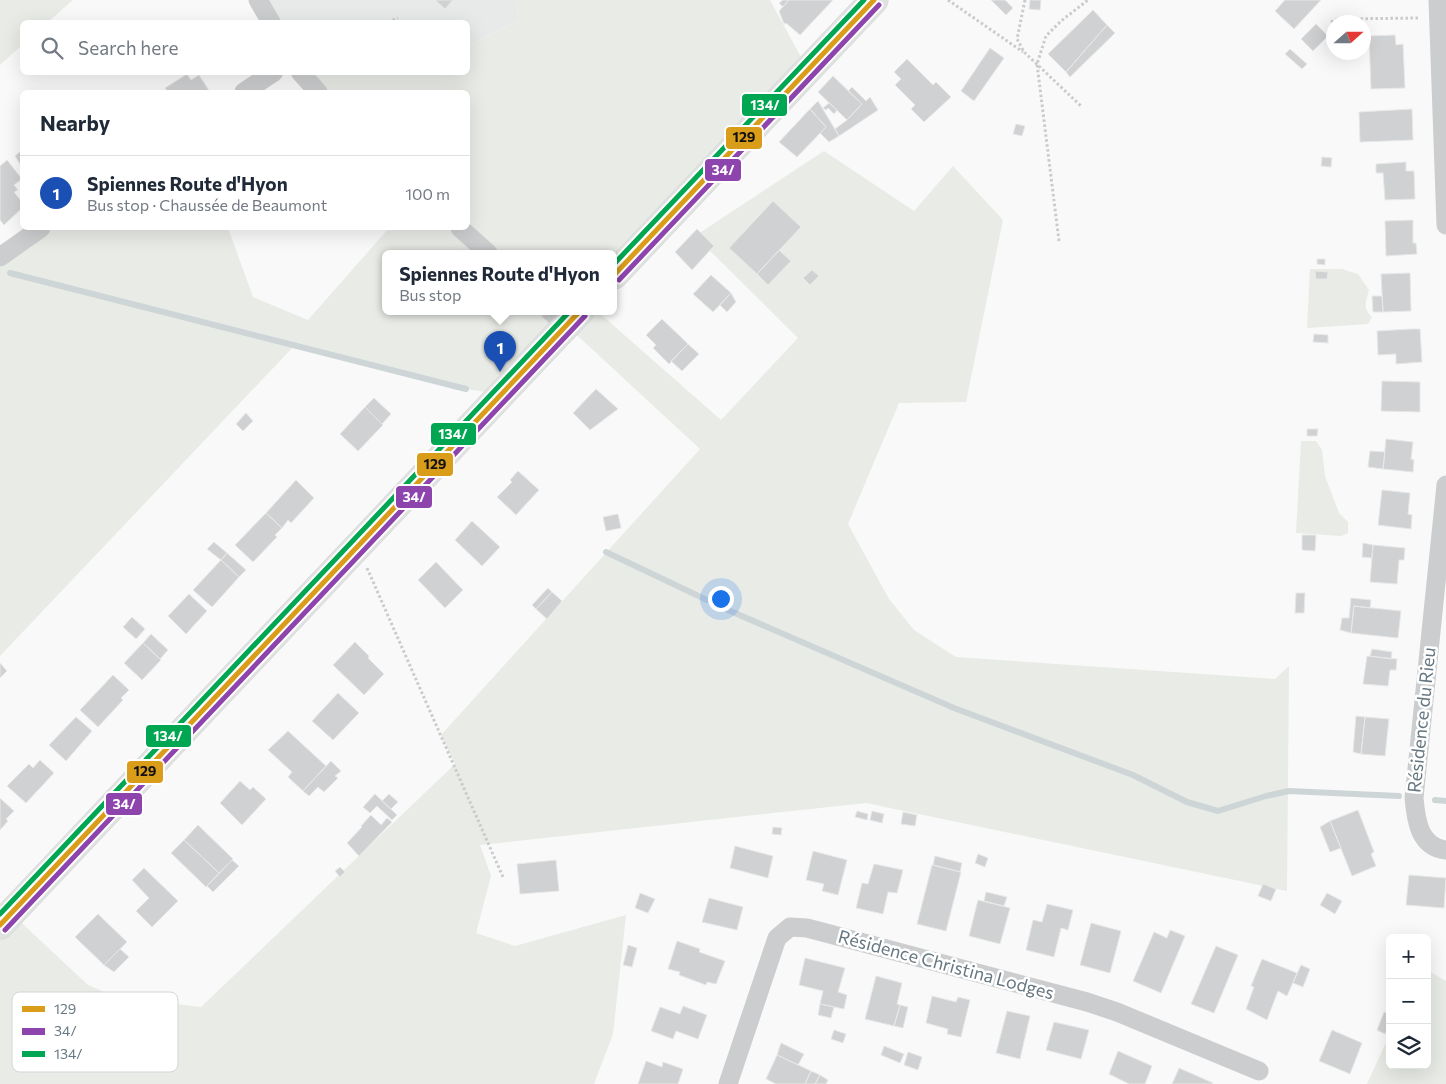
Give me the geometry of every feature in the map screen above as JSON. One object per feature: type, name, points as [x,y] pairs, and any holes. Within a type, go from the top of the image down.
[{"type":"main road","points":[[617,272],[874,0]]},
{"type":"main road","points":[[0,925],[358,546],[565,316]]},
{"type":"street","points":[[258,0],[270,20]]},
{"type":"street","points":[[1438,9],[1446,225]]},
{"type":"street","points":[[247,90],[270,75]]},
{"type":"street","points":[[303,75],[316,90]]},
{"type":"street","points":[[0,257],[38,230]]},
{"type":"street","points":[[462,230],[485,250]]},
{"type":"street","name":"Résidence du Rieu","points":[[1446,484],[1414,798],[1419,828],[1424,838],[1431,845],[1446,850]]},
{"type":"street","name":"Résidence Christina Lodges","points":[[728,1084],[777,938],[790,927],[807,928],[1088,1002],[1259,1071]]},
{"type":"path","points":[[948,0],[1024,52],[1081,106]]},
{"type":"path","points":[[1024,52],[1017,39],[1025,0]]},
{"type":"path","points":[[1059,240],[1037,64],[1046,36],[1088,0]]},
{"type":"path","points":[[1371,16],[1438,9]]},
{"type":"path","points":[[393,20],[398,18]]},
{"type":"path","points":[[358,546],[504,877]]},
{"type":"shaded area","points":[[0,0],[73,0],[50,20],[20,20],[20,47],[0,65]]},
{"type":"shaded area","points":[[258,0],[517,0],[518,21],[470,45],[470,20],[270,20]]},
{"type":"shaded area","points":[[517,0],[770,0],[808,70],[617,272],[617,250],[382,250],[382,315],[602,315],[721,420],[798,338],[695,236],[824,151],[914,211],[953,166],[1003,220],[966,402],[899,403],[848,524],[889,599],[914,630],[956,657],[1275,679],[1289,666],[1287,891],[866,803],[480,845],[491,876],[476,933],[515,946],[626,915],[613,1034],[594,1084],[0,1084],[0,925],[11,913],[88,985],[105,992],[12,992],[12,1072],[178,1072],[178,1004],[201,1007],[455,764],[441,735],[700,449],[566,325],[501,394],[466,389],[294,346],[0,656],[0,257],[38,230],[229,230],[253,297],[308,320],[387,230],[470,230],[470,90],[316,90],[308,82],[315,75],[470,75],[470,45],[518,21]]},
{"type":"shaded area","points":[[1310,269],[1342,269],[1358,274],[1369,290],[1366,307],[1372,317],[1368,324],[1307,328]]},
{"type":"shaded area","points":[[1301,441],[1316,441],[1322,450],[1325,476],[1339,513],[1348,522],[1348,533],[1341,536],[1296,533]]},
{"type":"shaded area","points":[[1431,972],[1446,981],[1446,1084],[1367,1084],[1386,1043],[1386,1069],[1431,1069]]},
{"type":"building","points":[[435,0],[453,0],[445,9]]},
{"type":"building","points":[[783,0],[789,0],[783,7],[779,3]]},
{"type":"building","points":[[789,0],[833,0],[800,35],[786,23],[784,24],[779,11]]},
{"type":"building","points":[[991,0],[1005,0],[1013,8],[1006,15]]},
{"type":"building","points":[[1030,0],[1041,0],[1040,10],[1029,9]]},
{"type":"building","points":[[1285,0],[1321,0],[1294,29],[1275,11]]},
{"type":"building","points":[[1093,10],[1107,25],[1066,72],[1048,54]]},
{"type":"building","points":[[1316,24],[1326,34],[1326,38],[1313,51],[1301,39]]},
{"type":"building","points":[[1107,25],[1115,33],[1070,77],[1066,72]]},
{"type":"building","points":[[1395,35],[1396,45],[1403,44],[1405,88],[1371,89],[1371,36]]},
{"type":"building","points":[[990,48],[1004,58],[974,101],[961,91]]},
{"type":"building","points":[[1290,49],[1307,64],[1302,69],[1285,54]]},
{"type":"building","points":[[907,59],[933,85],[936,82],[951,97],[924,122],[911,109],[915,105],[895,85],[901,79],[894,72]]},
{"type":"building","points":[[185,75],[191,80],[199,75],[209,90],[166,90],[165,88]]},
{"type":"building","points":[[833,76],[862,104],[847,120],[818,92]]},
{"type":"building","points":[[852,87],[866,101],[870,97],[878,110],[839,136],[835,129],[847,120],[862,104],[848,91]]},
{"type":"building","points":[[818,101],[839,136],[829,142],[820,133],[826,127],[810,109]]},
{"type":"building","points":[[829,103],[837,110],[834,114],[828,108],[826,110],[823,108]]},
{"type":"building","points":[[810,109],[826,127],[797,157],[779,142]]},
{"type":"building","points":[[1412,109],[1413,140],[1360,142],[1359,112]]},
{"type":"building","points":[[1016,124],[1025,126],[1022,136],[1013,134]]},
{"type":"building","points":[[20,152],[20,164],[15,156]]},
{"type":"building","points":[[1322,157],[1332,158],[1331,167],[1321,166]]},
{"type":"building","points":[[7,160],[20,176],[20,180],[14,185],[18,190],[14,192],[20,200],[20,210],[4,225],[0,220],[0,166]]},
{"type":"building","points":[[1406,162],[1406,171],[1414,171],[1415,199],[1385,200],[1383,173],[1376,173],[1376,164]]},
{"type":"building","points":[[773,201],[801,227],[757,274],[729,248]]},
{"type":"building","points":[[1413,220],[1413,243],[1416,243],[1417,254],[1386,256],[1385,221]]},
{"type":"building","points":[[697,229],[714,246],[692,270],[675,252]]},
{"type":"building","points":[[779,250],[791,261],[768,285],[757,274]]},
{"type":"building","points":[[1317,259],[1325,259],[1325,265],[1317,264]]},
{"type":"building","points":[[812,270],[819,276],[810,285],[803,278]]},
{"type":"building","points":[[1315,271],[1328,272],[1327,279],[1316,279]]},
{"type":"building","points":[[1410,273],[1411,311],[1383,312],[1381,274]]},
{"type":"building","points":[[711,275],[731,293],[713,312],[693,294]]},
{"type":"building","points":[[731,293],[736,302],[727,312],[720,305]]},
{"type":"building","points":[[1372,296],[1382,296],[1383,312],[1373,312]]},
{"type":"building","points":[[662,319],[688,344],[669,364],[653,348],[656,345],[646,335]]},
{"type":"building","points":[[1420,329],[1422,362],[1396,364],[1396,354],[1378,355],[1377,331]]},
{"type":"building","points":[[1314,334],[1328,335],[1328,343],[1313,342]]},
{"type":"building","points":[[688,344],[699,354],[682,371],[671,361]]},
{"type":"building","points":[[1382,381],[1420,382],[1420,412],[1381,411]]},
{"type":"building","points":[[596,389],[618,409],[590,430],[573,413]]},
{"type":"building","points":[[374,398],[391,414],[382,424],[365,407]]},
{"type":"building","points":[[365,407],[383,425],[358,451],[340,434]]},
{"type":"building","points":[[246,413],[253,421],[243,431],[236,424]]},
{"type":"building","points":[[1307,429],[1318,429],[1317,436],[1307,436]]},
{"type":"building","points":[[1386,439],[1413,442],[1411,459],[1414,460],[1413,472],[1383,469]]},
{"type":"building","points":[[1370,451],[1385,452],[1383,469],[1368,467]]},
{"type":"building","points":[[518,471],[539,490],[516,515],[497,497],[512,482],[510,480]]},
{"type":"building","points":[[296,480],[314,498],[291,523],[288,520],[282,528],[266,513]]},
{"type":"building","points":[[1382,490],[1410,493],[1408,514],[1412,515],[1411,529],[1378,525]]},
{"type":"building","points":[[266,513],[282,528],[275,535],[277,537],[253,562],[235,545]]},
{"type":"building","points":[[618,514],[621,528],[606,531],[603,517]]},
{"type":"building","points":[[472,521],[500,547],[482,566],[455,540]]},
{"type":"building","points":[[1302,535],[1316,535],[1315,551],[1302,550]]},
{"type":"building","points":[[214,542],[227,553],[221,560],[207,549]]},
{"type":"building","points":[[1363,543],[1373,545],[1372,558],[1362,557]]},
{"type":"building","points":[[1373,545],[1405,548],[1404,560],[1399,560],[1397,584],[1370,582]]},
{"type":"building","points":[[227,553],[246,570],[239,577],[221,560]]},
{"type":"building","points":[[221,560],[239,577],[212,607],[193,590]]},
{"type":"building","points":[[436,562],[463,590],[445,608],[418,580]]},
{"type":"building","points":[[548,588],[552,592],[536,609],[532,605]]},
{"type":"building","points":[[552,592],[562,601],[547,619],[536,609]]},
{"type":"building","points":[[1296,593],[1305,593],[1304,613],[1295,613]]},
{"type":"building","points":[[189,594],[207,611],[186,634],[168,616]]},
{"type":"building","points":[[1351,598],[1371,600],[1370,608],[1354,606],[1351,633],[1340,630],[1342,618],[1349,618]]},
{"type":"building","points":[[1354,606],[1401,611],[1398,638],[1351,633]]},
{"type":"building","points":[[132,617],[145,629],[136,639],[123,627]]},
{"type":"building","points":[[151,634],[168,650],[160,659],[143,643]]},
{"type":"building","points":[[355,642],[384,674],[364,695],[333,665]]},
{"type":"building","points":[[143,643],[161,660],[142,680],[124,663]]},
{"type":"building","points":[[1372,649],[1392,652],[1391,659],[1370,656]]},
{"type":"building","points":[[1367,656],[1397,659],[1396,670],[1390,670],[1388,686],[1363,684]]},
{"type":"building","points":[[0,663],[7,671],[0,678]]},
{"type":"building","points":[[113,675],[129,690],[121,698],[123,700],[98,727],[80,710]]},
{"type":"building","points":[[338,693],[359,713],[333,740],[312,721]]},
{"type":"building","points":[[1356,716],[1365,717],[1361,754],[1353,752]]},
{"type":"building","points":[[76,717],[92,731],[66,761],[49,745]]},
{"type":"building","points":[[1365,717],[1389,719],[1385,756],[1361,754]]},
{"type":"building","points":[[288,731],[326,766],[303,791],[288,777],[292,772],[268,750]]},
{"type":"building","points":[[40,760],[54,773],[26,803],[7,786],[29,764],[33,768]]},
{"type":"building","points":[[331,761],[341,771],[335,776],[338,778],[324,792],[318,787],[309,796],[303,791]]},
{"type":"building","points":[[240,781],[250,790],[253,787],[266,799],[242,825],[220,803]]},
{"type":"building","points":[[375,794],[397,815],[392,820],[377,806],[370,813],[363,807]]},
{"type":"building","points":[[389,794],[398,802],[391,809],[382,801]]},
{"type":"building","points":[[0,798],[14,811],[6,819],[8,821],[0,830]]},
{"type":"building","points":[[1358,810],[1374,852],[1371,854],[1376,866],[1352,876],[1330,821]]},
{"type":"building","points":[[857,811],[868,814],[867,820],[855,817]]},
{"type":"building","points":[[872,811],[884,814],[882,823],[870,820]]},
{"type":"building","points":[[903,812],[917,815],[915,826],[901,824]]},
{"type":"building","points":[[371,815],[381,825],[387,818],[392,822],[359,856],[347,843]]},
{"type":"building","points":[[1330,821],[1341,848],[1330,852],[1320,827]]},
{"type":"building","points":[[198,825],[233,859],[219,873],[184,840]]},
{"type":"building","points":[[773,827],[782,828],[781,835],[772,834]]},
{"type":"building","points":[[184,840],[219,873],[206,887],[171,853]]},
{"type":"building","points":[[735,846],[773,856],[768,878],[730,868]]},
{"type":"building","points":[[813,851],[847,860],[838,895],[822,891],[824,884],[806,880]]},
{"type":"building","points":[[978,854],[988,858],[985,867],[975,863]]},
{"type":"building","points":[[935,856],[962,863],[960,872],[933,865]]},
{"type":"building","points":[[232,860],[239,866],[213,892],[207,886]]},
{"type":"building","points":[[556,860],[559,891],[520,894],[517,864]]},
{"type":"building","points":[[874,864],[903,870],[897,893],[888,892],[883,914],[856,908],[862,883],[868,884]]},
{"type":"building","points":[[932,865],[961,872],[946,931],[917,924]]},
{"type":"building","points":[[340,867],[345,872],[340,877],[335,871]]},
{"type":"building","points":[[144,868],[178,901],[152,927],[136,911],[149,898],[132,880]]},
{"type":"building","points":[[1409,875],[1446,878],[1444,908],[1406,905]]},
{"type":"building","points":[[1263,884],[1276,889],[1271,901],[1258,896]]},
{"type":"building","points":[[986,892],[1007,897],[1004,906],[984,901]]},
{"type":"building","points":[[640,893],[655,899],[648,913],[635,908]]},
{"type":"building","points":[[1327,893],[1342,901],[1335,914],[1320,905]]},
{"type":"building","points":[[709,898],[743,907],[737,930],[702,922]]},
{"type":"building","points":[[978,900],[1010,908],[1000,944],[969,936]]},
{"type":"building","points":[[1047,904],[1073,910],[1068,930],[1061,928],[1054,957],[1026,950],[1033,920],[1042,922]]},
{"type":"building","points":[[98,914],[127,942],[104,965],[75,937]]},
{"type":"building","points":[[1091,923],[1121,931],[1110,973],[1080,965]]},
{"type":"building","points":[[1170,930],[1185,936],[1161,993],[1133,981],[1154,932],[1167,938]]},
{"type":"building","points":[[677,941],[700,949],[699,952],[725,961],[716,984],[707,982],[706,985],[679,975],[680,972],[668,969]]},
{"type":"building","points":[[628,945],[637,948],[632,967],[623,965]]},
{"type":"building","points":[[1216,946],[1238,955],[1214,1013],[1191,1004]]},
{"type":"building","points":[[120,949],[129,957],[114,972],[104,965]]},
{"type":"building","points":[[805,958],[845,968],[838,992],[847,995],[844,1009],[820,1004],[823,991],[799,985]]},
{"type":"building","points":[[1262,959],[1297,973],[1287,996],[1278,991],[1267,1020],[1246,1009],[1254,987],[1251,986]]},
{"type":"building","points":[[1301,965],[1310,969],[1303,987],[1293,983]]},
{"type":"building","points":[[876,976],[902,983],[897,1004],[900,1005],[894,1026],[865,1019]]},
{"type":"building","points":[[932,996],[956,1002],[958,997],[970,1000],[961,1037],[947,1034],[948,1029],[926,1023]]},
{"type":"building","points":[[820,1004],[834,1007],[831,1018],[818,1015]]},
{"type":"building","points":[[900,1005],[908,1007],[903,1028],[894,1026]]},
{"type":"building","points":[[683,1006],[707,1015],[698,1039],[676,1031],[673,1039],[651,1031],[660,1007],[680,1014]]},
{"type":"building","points":[[1007,1011],[1030,1016],[1020,1059],[996,1053]]},
{"type":"building","points":[[1384,1012],[1386,1013],[1385,1034],[1377,1030]]},
{"type":"building","points":[[1054,1022],[1089,1030],[1081,1059],[1046,1050]]},
{"type":"building","points":[[834,1030],[846,1034],[843,1043],[831,1039]]},
{"type":"building","points":[[1332,1030],[1362,1043],[1350,1074],[1319,1061]]},
{"type":"building","points":[[781,1043],[804,1054],[798,1065],[777,1055]]},
{"type":"building","points":[[884,1046],[904,1054],[900,1063],[881,1055]]},
{"type":"building","points":[[1118,1051],[1152,1066],[1145,1084],[1129,1084],[1109,1074]]},
{"type":"building","points":[[908,1052],[922,1057],[918,1070],[904,1065]]},
{"type":"building","points":[[777,1055],[811,1071],[805,1084],[776,1084],[766,1079]]},
{"type":"building","points":[[646,1061],[662,1067],[663,1062],[683,1069],[678,1084],[638,1084]]},
{"type":"building","points":[[1179,1068],[1213,1083],[1172,1084]]},
{"type":"building","points":[[811,1071],[820,1075],[815,1084],[805,1084]]},
{"type":"building","points":[[820,1075],[828,1080],[826,1084],[815,1084]]},
{"type":"waterway","points":[[10,273],[466,389]]},
{"type":"waterway","points":[[606,552],[707,600]]},
{"type":"waterway","points":[[728,610],[954,708],[1133,775],[1187,802],[1218,811],[1289,791],[1399,796]]},
{"type":"waterway","points":[[1435,800],[1446,801]]},
{"type":"transit line","name":"134/","points":[[617,261],[864,0]]},
{"type":"transit line","name":"129","points":[[617,272],[874,0]]},
{"type":"transit line","name":"34/","points":[[619,280],[879,5]]},
{"type":"transit line","name":"134/","points":[[0,914],[566,315]]},
{"type":"transit line","name":"129","points":[[0,925],[576,315]]},
{"type":"transit line","name":"34/","points":[[5,930],[585,316]]},
{"type":"place","name":"Spiennes Route d'Hyon","points":[[500,372]]}]
